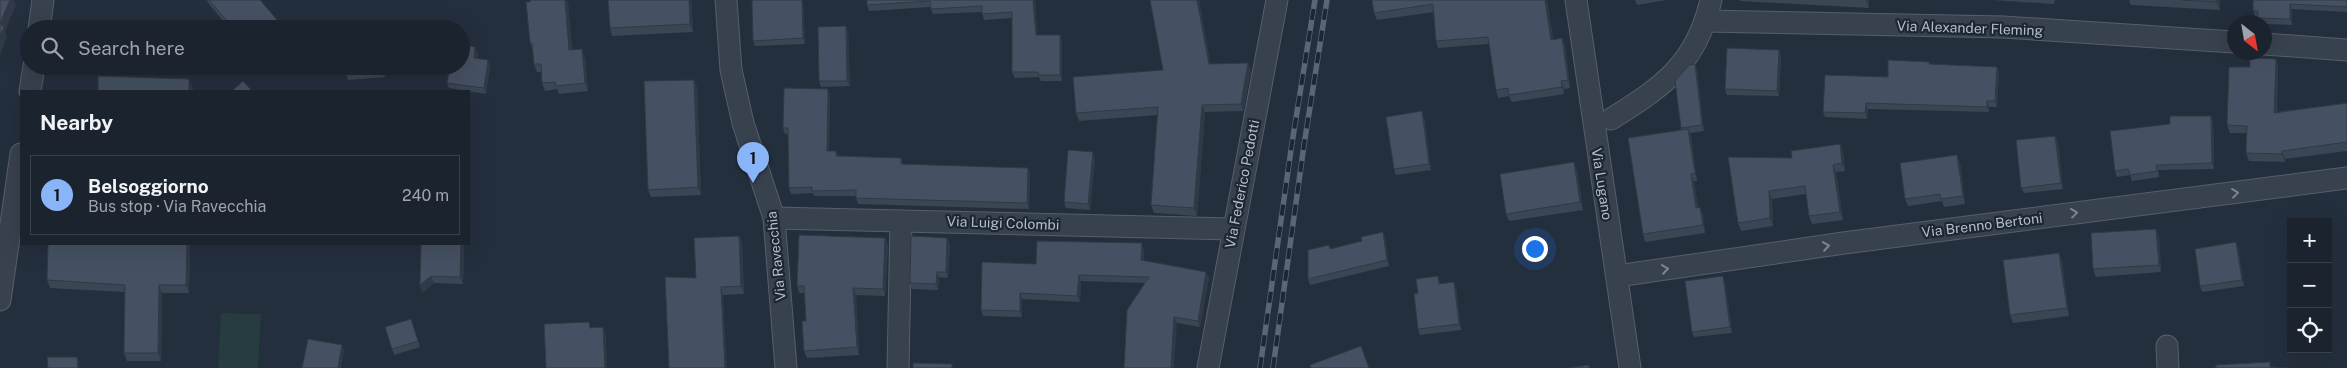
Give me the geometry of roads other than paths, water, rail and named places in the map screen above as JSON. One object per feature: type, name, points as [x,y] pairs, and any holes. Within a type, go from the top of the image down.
[{"type":"street","name":"Via Ravecchia","points":[[726,0],[731,70],[743,123],[774,218],[786,368]]},
{"type":"street","name":"Via Federico Pedotti","points":[[1208,368],[1232,229],[1277,0]]},
{"type":"street","name":"Via Lugano","points":[[1576,0],[1592,125],[1630,368]]},
{"type":"street","points":[[1611,119],[1672,76],[1688,57],[1706,21],[1711,0]]},
{"type":"street","points":[[37,2],[38,20]]},
{"type":"street","name":"Via Alexander Fleming","points":[[1706,21],[2002,28],[2227,42]]},
{"type":"street","points":[[2272,45],[2347,50]]},
{"type":"street","points":[[30,90],[33,75]]},
{"type":"street","points":[[0,300],[20,161]]},
{"type":"street","name":"Via Brenno Bertoni","points":[[1617,276],[1844,243],[2347,178]]},
{"type":"street","name":"Via Luigi Colombi","points":[[774,218],[1232,229]]},
{"type":"street","points":[[898,368],[901,221]]},
{"type":"street","points":[[2167,346],[2168,368]]},
{"type":"railway","points":[[1260,368],[1292,143],[1315,0]]},
{"type":"railway","points":[[1273,368],[1304,145],[1327,0]]},
{"type":"place","name":"Belsoggiorno","points":[[753,183]]}]
